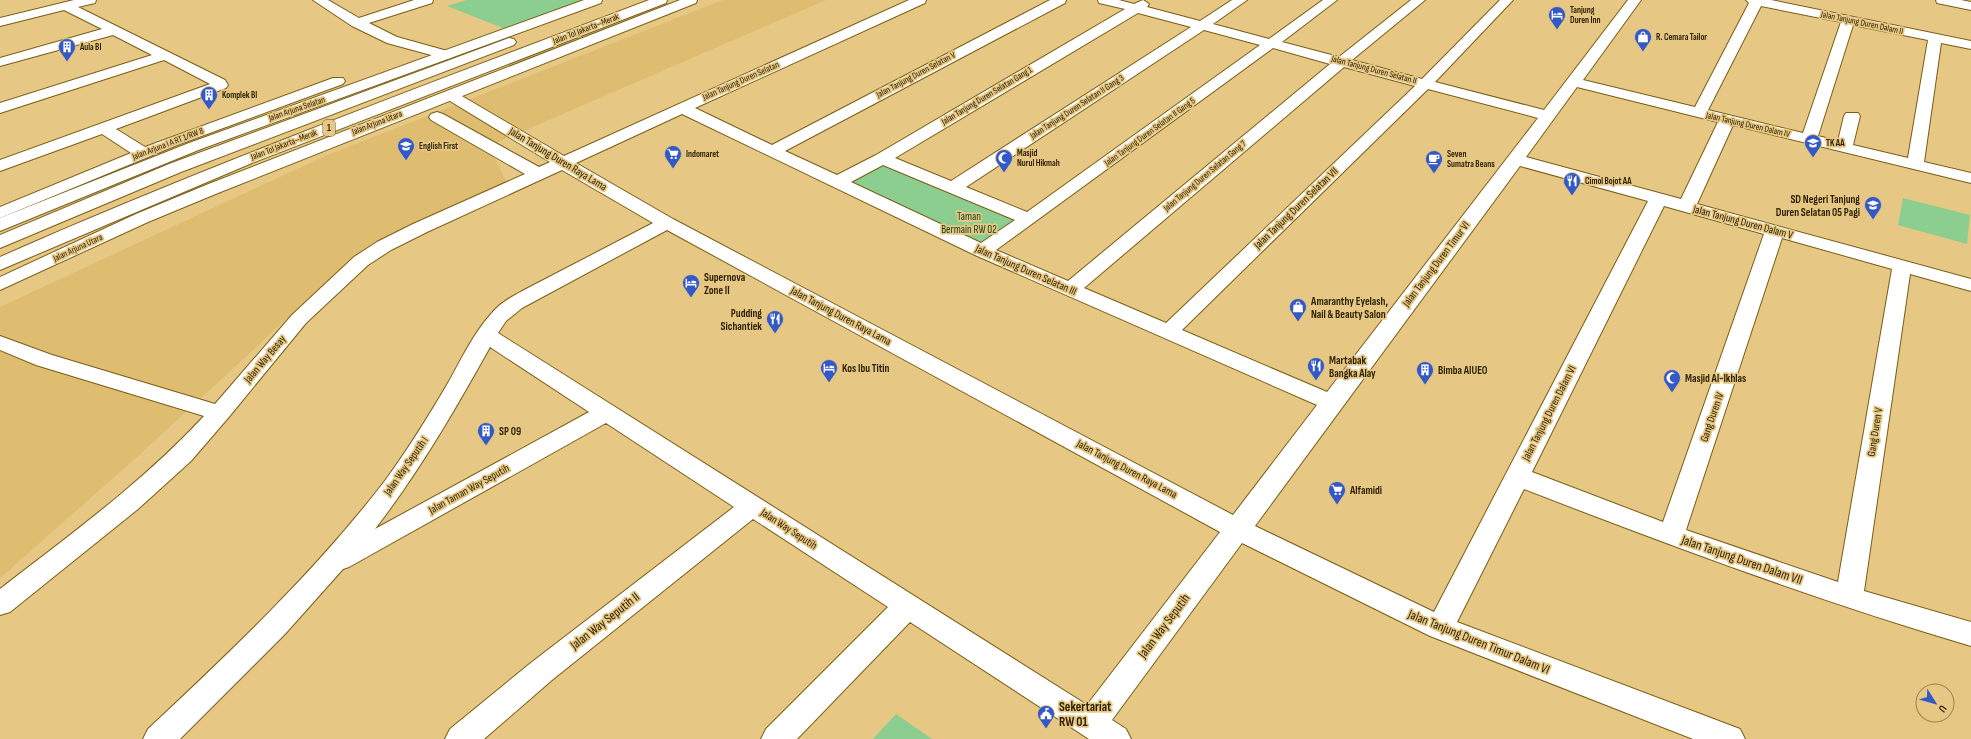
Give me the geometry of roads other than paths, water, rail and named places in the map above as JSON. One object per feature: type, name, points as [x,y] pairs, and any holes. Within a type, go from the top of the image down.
[{"type":"main road","points":[[0,22],[90,0]]},
{"type":"main road","points":[[319,0],[357,23],[392,40],[446,55]]},
{"type":"main road","points":[[357,23],[427,0]]},
{"type":"main road","name":"Jalan Arjuna Selatan","points":[[0,225],[195,146],[596,0]]},
{"type":"main road","name":"Jalan Tol Jakarta–Merak","points":[[0,242],[175,168],[623,0]]},
{"type":"main road","name":"Jalan Tol Jakarta–Merak","points":[[0,264],[100,219],[280,146],[661,0]]},
{"type":"main road","name":"Jalan Arjuna Utara","points":[[0,284],[142,218],[212,188],[691,0]]},
{"type":"main road","name":"Jalan Tanjung Duren Selatan","points":[[562,162],[920,0]]},
{"type":"main road","name":"Jalan Tanjung Duren Selatan V","points":[[772,150],[1060,0]]},
{"type":"main road","name":"Jalan Tanjung Duren Selatan II","points":[[1104,0],[1548,116]]},
{"type":"main road","name":"Jalan Tanjung Duren Selatan Gang 1","points":[[838,182],[882,159],[1150,0]]},
{"type":"main road","points":[[1201,25],[1241,0]]},
{"type":"main road","name":"Jalan Tanjung Duren Selatan II Gang 5","points":[[1029,219],[1331,0]]},
{"type":"main road","name":"Jalan Tanjung Duren Selatan Gang 7","points":[[1069,290],[1341,62],[1419,0]]},
{"type":"main road","name":"Jalan Tanjung Duren Selatan VII","points":[[1167,333],[1425,84],[1507,0]]},
{"type":"main road","name":"Jalan Tanjung Duren Timur VI","points":[[1237,529],[1635,0]]},
{"type":"main road","points":[[1699,113],[1755,0]]},
{"type":"main road","name":"Jalan Tanjung Duren Dalam II","points":[[1755,0],[1971,45]]},
{"type":"main road","points":[[1942,0],[1971,6]]},
{"type":"main road","points":[[0,166],[221,85],[220,83],[66,6]]},
{"type":"main road","points":[[1809,139],[1848,20]]},
{"type":"main road","name":"Jalan Tanjung Duren Selatan II Gang 3","points":[[952,188],[1201,25]]},
{"type":"main road","points":[[0,62],[115,30]]},
{"type":"main road","points":[[1915,164],[1935,38]]},
{"type":"main road","points":[[0,108],[166,56]]},
{"type":"main road","name":"Jalan Arjuna I A RT 1/RW 8","points":[[0,213],[143,153],[338,81]]},
{"type":"main road","name":"Jalan Tanjung Duren Dalam IV","points":[[1573,82],[1971,178]]},
{"type":"main road","name":"Jalan Tanjung Duren Raya Lama","points":[[450,95],[613,193],[667,223],[1237,529]]},
{"type":"main road","name":"Jalan Tanjung Duren Selatan III","points":[[682,108],[982,251],[1167,333],[1332,403]]},
{"type":"main road","points":[[1844,148],[1852,116]]},
{"type":"main road","points":[[437,117],[537,173]]},
{"type":"main road","points":[[1687,206],[1728,120]]},
{"type":"main road","points":[[103,128],[143,153]]},
{"type":"main road","points":[[882,159],[1029,219]]},
{"type":"main road","name":"Jalan Tanjung Duren Dalam V","points":[[1516,159],[1971,285]]},
{"type":"main road","name":"Jalan Way Besay","points":[[0,604],[129,503],[182,455],[220,413],[299,319],[361,261],[384,246],[420,228],[562,162]]},
{"type":"main road","name":"Jalan Tanjung Duren Dalam VI","points":[[1440,628],[1516,476],[1659,198]]},
{"type":"main road","points":[[982,251],[1029,219]]},
{"type":"main road","name":"Jalan Way Seputih I","points":[[159,739],[275,626],[331,565],[393,488],[441,415],[486,335],[499,317],[515,304],[667,223]]},
{"type":"main road","name":"Gang Duren IV","points":[[1671,536],[1775,230]]},
{"type":"main road","name":"Gang Duren V","points":[[1849,598],[1902,266]]},
{"type":"main road","name":"Jalan Way Seputih","points":[[486,335],[1114,739]]},
{"type":"main road","points":[[0,342],[44,360],[220,413]]},
{"type":"main road","name":"Jalan Taman Way Seputih","points":[[331,565],[607,412]]},
{"type":"main road","name":"Jalan Tanjung Duren Dalam VII","points":[[1516,476],[1671,536],[1849,598],[1971,634]]},
{"type":"main road","name":"Jalan Way Seputih II","points":[[460,739],[548,666],[753,506]]},
{"type":"main road","name":"Jalan Way Seputih","points":[[1091,724],[1237,529]]},
{"type":"main road","name":"Jalan Tanjung Duren Timur Dalam VI","points":[[1237,529],[1440,628],[1729,739]]},
{"type":"main road","points":[[777,739],[907,606]]},
{"type":"place","name":"Tanjung Duren Inn","points":[[1557,30]]},
{"type":"place","name":"R. Cemara Tailor","points":[[1643,52]]},
{"type":"place","name":"Aula BI","points":[[67,62]]},
{"type":"place","name":"Komplek BI","points":[[209,110]]},
{"type":"place","name":"TK AA","points":[[1813,158]]},
{"type":"place","name":"English First","points":[[406,161]]},
{"type":"place","name":"Indomaret","points":[[673,169]]},
{"type":"place","name":"Masjid Nurul Hikmah","points":[[1004,173]]},
{"type":"place","name":"Seven Sumatra Beans","points":[[1434,174]]},
{"type":"place","name":"Cimol Bojot AA","points":[[1572,196]]},
{"type":"place","name":"SD Negeri Tanjung Duren Selatan 05 Pagi","points":[[1873,220]]},
{"type":"place","name":"Supernova Zone II","points":[[691,298]]},
{"type":"place","name":"Amaranthy Eyelash, Nail & Beauty Salon","points":[[1298,322]]},
{"type":"place","name":"Pudding Sichantiek","points":[[775,334]]},
{"type":"place","name":"Martabak Bangka Alay","points":[[1316,381]]},
{"type":"place","name":"Kos Ibu Titin","points":[[829,383]]},
{"type":"place","name":"Bimba AIUEO","points":[[1425,385]]},
{"type":"place","name":"Masjid Al-Ikhlas","points":[[1672,393]]},
{"type":"place","name":"SP 09","points":[[486,446]]},
{"type":"place","name":"Alfamidi","points":[[1337,505]]},
{"type":"place","name":"Sekertariat RW 01","points":[[1046,729]]},
{"type":"park label","name":"Taman Bermain RW 02","points":[[969,222]]}]
